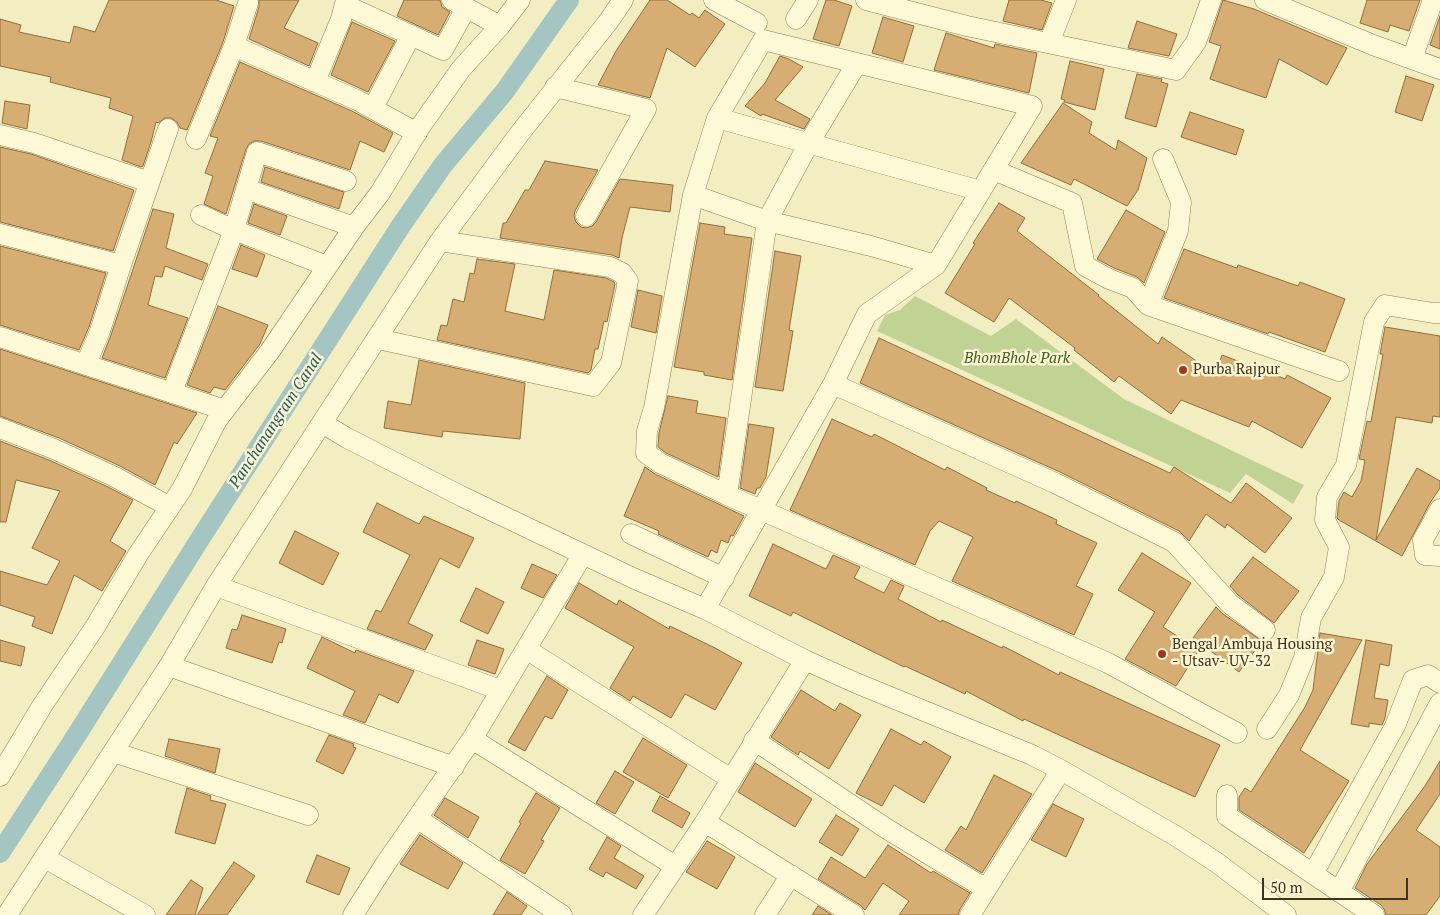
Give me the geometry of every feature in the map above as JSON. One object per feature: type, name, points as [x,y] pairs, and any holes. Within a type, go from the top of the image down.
[{"type":"street","points":[[0,776],[9,744],[42,706],[95,627],[139,554],[182,489],[217,420],[270,352],[327,266],[380,193],[417,133],[461,69],[500,26],[520,0]]},
{"type":"street","points":[[13,913],[44,858],[169,666],[216,586],[440,242],[555,87],[608,22],[623,0]]},
{"type":"street","points":[[714,0],[757,23]]},
{"type":"street","points":[[796,19],[808,0]]},
{"type":"street","points":[[866,0],[929,8],[1049,43],[1176,70],[1196,42],[1211,0]]},
{"type":"street","points":[[1049,43],[1066,0]]},
{"type":"street","points":[[1265,0],[1373,45],[1440,69]]},
{"type":"street","points":[[1412,59],[1433,0]]},
{"type":"street","points":[[196,139],[234,46],[245,1]]},
{"type":"street","points":[[315,82],[345,3],[443,50],[459,4],[500,26]]},
{"type":"street","points":[[373,108],[411,35]]},
{"type":"street","points":[[705,610],[724,578],[761,510],[833,384],[867,314],[936,265],[1032,106],[762,40],[717,118],[693,195],[654,408],[647,431],[646,453],[660,463],[727,495],[761,510],[1108,663],[1237,734]]},
{"type":"street","points":[[234,46],[357,100],[417,133]]},
{"type":"street","points":[[727,495],[768,221],[809,144],[857,62]]},
{"type":"street","points":[[555,87],[646,109],[586,216]]},
{"type":"street","points":[[717,118],[981,191]]},
{"type":"street","points":[[86,364],[100,332],[168,129]]},
{"type":"street","points":[[0,135],[34,143],[149,182]]},
{"type":"street","points":[[172,392],[234,230],[257,152],[346,181]]},
{"type":"street","points":[[1148,305],[1178,231],[1181,202],[1163,159]]},
{"type":"street","points":[[994,170],[1072,203],[1086,266],[1109,279],[1133,288],[1148,305],[1339,371]]},
{"type":"street","points":[[246,189],[354,227]]},
{"type":"street","points":[[693,195],[768,221],[871,246],[936,265]]},
{"type":"street","points":[[200,215],[327,266]]},
{"type":"street","points":[[0,234],[121,265]]},
{"type":"street","points":[[378,339],[593,386],[611,363],[628,281],[622,273],[610,267],[440,242]]},
{"type":"street","points":[[1267,729],[1289,695],[1304,658],[1311,618],[1334,578],[1339,547],[1325,520],[1327,498],[1346,465],[1374,322],[1385,305],[1440,313]]},
{"type":"street","points":[[0,337],[225,410]]},
{"type":"street","points":[[833,384],[1055,483],[1174,542],[1230,604],[1265,630]]},
{"type":"street","points":[[322,423],[347,438],[455,493],[705,610],[805,660],[856,683],[1032,755],[1062,770],[1176,836],[1216,862],[1286,915]]},
{"type":"street","points":[[0,428],[54,449],[113,476],[170,507]]},
{"type":"street","points":[[1440,509],[1423,540],[1425,555],[1440,556]]},
{"type":"street","points":[[631,534],[724,578]]},
{"type":"street","points":[[353,915],[386,863],[472,739],[583,554]]},
{"type":"street","points":[[216,586],[500,690]]},
{"type":"street","points":[[526,649],[731,779]]},
{"type":"street","points":[[643,915],[705,822],[805,660]]},
{"type":"street","points":[[169,666],[454,766]]},
{"type":"street","points":[[1313,874],[1395,726],[1413,680],[1428,675],[1440,682]]},
{"type":"street","points":[[1340,892],[1440,703]]},
{"type":"street","points":[[472,739],[675,866]]},
{"type":"street","points":[[754,740],[887,829],[986,889]]},
{"type":"street","points":[[114,752],[308,815]]},
{"type":"street","points":[[970,915],[1062,770]]},
{"type":"street","points":[[1227,795],[1227,816],[1374,915]]},
{"type":"street","points":[[418,819],[562,915]]},
{"type":"street","points":[[705,822],[854,915]]},
{"type":"street","points":[[44,858],[145,915]]},
{"type":"street","points":[[765,915],[790,876]]},
{"type":"green space","name":"BhomBhole Park","points":[[915,296],[991,336],[1016,319],[1124,399],[1304,485],[1293,504],[1246,474],[1230,493],[877,331],[885,315],[900,310]]},
{"type":"building","points":[[109,0],[216,0],[234,6],[223,42],[187,130],[180,128],[177,122],[171,118],[165,118],[158,123],[156,122],[143,166],[141,167],[122,160],[133,116],[109,108],[111,98],[50,82],[51,77],[0,66],[0,19],[21,25],[19,32],[70,43],[74,26],[95,32]]},
{"type":"building","points":[[259,0],[299,0],[284,28],[318,43],[309,66],[249,39],[259,7]]},
{"type":"building","points":[[404,0],[440,0],[442,7],[450,12],[438,35],[397,16]]},
{"type":"building","points":[[650,0],[667,0],[690,15],[692,13],[699,18],[705,10],[725,24],[695,67],[667,48],[650,98],[598,85],[616,51]]},
{"type":"building","points":[[826,0],[834,0],[852,6],[839,46],[813,39]]},
{"type":"building","points":[[1009,0],[1041,0],[1052,3],[1042,30],[1003,21]]},
{"type":"building","points":[[1223,0],[1254,9],[1347,48],[1327,85],[1279,59],[1266,98],[1210,79],[1221,46],[1209,42]]},
{"type":"building","points":[[1367,0],[1420,0],[1409,31],[1390,25],[1388,32],[1360,23]]},
{"type":"building","points":[[1440,16],[1440,49],[1430,45]]},
{"type":"building","points":[[883,17],[914,26],[903,62],[872,53]]},
{"type":"building","points":[[1137,21],[1177,34],[1169,56],[1128,48]]},
{"type":"building","points":[[352,22],[395,41],[368,92],[331,75]]},
{"type":"building","points":[[946,33],[994,48],[995,44],[1037,53],[1029,93],[934,70]]},
{"type":"building","points":[[780,56],[803,67],[775,100],[810,119],[804,129],[762,114],[761,116],[745,106],[765,83]]},
{"type":"building","points":[[1070,61],[1104,69],[1095,110],[1064,102],[1065,100],[1061,99]]},
{"type":"building","points":[[240,62],[352,111],[393,133],[384,152],[360,141],[350,170],[261,141],[254,141],[246,149],[226,214],[204,204],[213,176],[205,173],[218,138],[210,136]]},
{"type":"building","points":[[1137,74],[1162,79],[1161,82],[1168,84],[1156,127],[1125,118]]},
{"type":"building","points":[[1406,76],[1434,85],[1422,121],[1395,112]]},
{"type":"building","points":[[5,101],[30,105],[27,129],[2,123]]},
{"type":"building","points":[[1063,103],[1092,122],[1089,133],[1116,150],[1118,140],[1147,158],[1138,190],[1127,206],[1074,179],[1071,185],[1021,163]]},
{"type":"building","points":[[1190,112],[1244,130],[1236,155],[1181,137]]},
{"type":"building","points":[[0,147],[31,154],[134,190],[113,251],[0,222]]},
{"type":"building","points":[[545,161],[598,170],[575,211],[576,222],[581,227],[592,226],[596,222],[620,179],[673,185],[670,212],[630,207],[619,258],[612,255],[500,238],[503,223],[506,223],[525,190],[529,190]]},
{"type":"building","points":[[265,167],[344,192],[339,209],[261,182]]},
{"type":"building","points":[[999,203],[1025,218],[1017,231],[1158,344],[1162,337],[1215,374],[1222,355],[1285,379],[1287,375],[1331,398],[1302,448],[1252,421],[1249,427],[1181,400],[1171,414],[1119,376],[1114,382],[1074,350],[1075,348],[1009,298],[994,322],[945,293],[975,244],[973,243]]},
{"type":"building","points":[[254,204],[287,216],[280,235],[248,223]]},
{"type":"building","points":[[153,209],[174,214],[166,248],[208,264],[202,280],[165,266],[162,277],[155,276],[148,305],[188,318],[165,378],[102,358]]},
{"type":"building","points":[[1126,210],[1165,232],[1144,283],[1137,277],[1097,259]]},
{"type":"building","points":[[700,223],[725,227],[724,234],[752,238],[732,380],[704,375],[704,372],[674,367]]},
{"type":"building","points":[[241,245],[265,255],[257,277],[232,269]]},
{"type":"building","points":[[0,246],[106,273],[89,327],[79,350],[0,325]]},
{"type":"building","points":[[1184,249],[1237,268],[1238,265],[1298,286],[1300,282],[1345,299],[1325,352],[1164,298]]},
{"type":"building","points":[[775,251],[801,256],[789,330],[793,331],[783,391],[755,387]]},
{"type":"building","points":[[477,259],[515,264],[505,311],[544,320],[554,270],[606,278],[614,282],[607,322],[604,321],[598,349],[595,349],[591,370],[588,373],[437,340],[441,325],[447,326],[453,299],[464,302],[470,273],[474,274]]},
{"type":"building","points":[[638,290],[662,296],[656,333],[631,327]]},
{"type":"building","points":[[218,306],[268,325],[260,344],[225,390],[214,387],[210,393],[187,385]]},
{"type":"building","points":[[1385,327],[1440,336],[1440,417],[1433,416],[1432,423],[1396,417],[1376,540],[1417,468],[1440,481],[1440,488],[1402,556],[1337,518],[1339,501],[1344,492],[1352,497],[1361,481],[1365,460],[1359,459],[1367,421],[1371,422],[1383,354],[1380,354]]},
{"type":"building","points":[[879,338],[1170,473],[1174,467],[1231,503],[1246,483],[1292,518],[1265,553],[1227,524],[1225,528],[1206,514],[1189,541],[1179,531],[1060,472],[860,383]]},
{"type":"building","points":[[0,349],[197,413],[177,444],[174,442],[155,485],[118,465],[59,438],[0,416]]},
{"type":"building","points":[[419,360],[525,383],[520,439],[443,431],[442,437],[384,428],[388,401],[411,405]]},
{"type":"building","points":[[668,396],[698,401],[696,413],[726,418],[718,477],[666,453],[658,447],[659,433]]},
{"type":"building","points":[[832,419],[872,437],[874,434],[945,470],[947,467],[987,488],[986,490],[1015,503],[1016,501],[1057,520],[1056,524],[1097,543],[1076,586],[1093,594],[1074,635],[952,581],[973,537],[939,521],[930,531],[915,565],[790,510]]},
{"type":"building","points":[[749,424],[774,428],[766,477],[760,488],[757,488],[755,494],[740,488]]},
{"type":"building","points":[[0,441],[49,460],[133,500],[110,541],[126,551],[102,591],[74,575],[52,634],[32,626],[35,617],[0,605],[0,571],[47,585],[60,561],[32,548],[60,491],[16,480],[6,522],[0,522]]},
{"type":"building","points":[[645,467],[655,474],[744,516],[728,543],[721,540],[717,553],[711,550],[708,557],[658,534],[659,531],[624,516]]},
{"type":"building","points":[[377,503],[419,524],[424,516],[474,538],[459,568],[440,558],[408,623],[433,635],[425,650],[367,629],[376,610],[381,612],[410,555],[363,532]]},
{"type":"building","points":[[295,531],[339,553],[323,585],[279,563]]},
{"type":"building","points":[[773,544],[826,569],[833,555],[860,567],[854,578],[884,593],[891,580],[904,586],[898,599],[941,622],[942,620],[1002,648],[1003,646],[1059,675],[1060,672],[1220,745],[1195,797],[1024,719],[1023,721],[966,691],[965,694],[904,667],[793,612],[791,616],[749,596]]},
{"type":"building","points":[[1142,553],[1191,583],[1163,627],[1199,650],[1176,686],[1125,659],[1155,612],[1118,590]]},
{"type":"building","points":[[1253,557],[1299,591],[1274,623],[1238,595],[1230,586]]},
{"type":"building","points":[[532,564],[557,575],[543,598],[521,588]]},
{"type":"building","points":[[579,583],[617,605],[619,600],[669,629],[670,626],[742,663],[715,710],[685,694],[671,718],[633,696],[630,701],[610,688],[634,647],[565,608]]},
{"type":"building","points":[[476,588],[504,602],[488,634],[460,621]]},
{"type":"building","points":[[1216,607],[1262,641],[1239,672],[1193,638]]},
{"type":"building","points":[[242,615],[286,629],[282,643],[279,642],[272,663],[226,648],[232,629],[237,630]]},
{"type":"building","points":[[1320,633],[1362,640],[1300,750],[1349,781],[1304,853],[1239,810],[1239,797],[1245,788],[1251,792],[1305,707],[1313,690]]},
{"type":"building","points":[[322,637],[355,653],[356,650],[414,671],[398,703],[379,694],[365,723],[343,715],[355,691],[307,668]]},
{"type":"building","points":[[0,640],[25,647],[21,666],[0,661]]},
{"type":"building","points":[[477,640],[504,649],[495,674],[468,665]]},
{"type":"building","points":[[1366,640],[1392,645],[1389,666],[1380,664],[1374,698],[1388,700],[1385,718],[1382,725],[1369,723],[1369,727],[1351,724]]},
{"type":"building","points":[[547,676],[568,690],[552,719],[545,716],[525,751],[508,742]]},
{"type":"building","points":[[801,690],[835,711],[840,703],[861,715],[829,769],[800,751],[798,755],[771,737]]},
{"type":"building","points":[[891,729],[921,745],[924,741],[951,757],[924,803],[894,785],[882,806],[856,793]]},
{"type":"building","points":[[329,735],[354,744],[353,747],[356,748],[343,774],[316,761]]},
{"type":"building","points":[[643,738],[687,765],[668,798],[623,772]]},
{"type":"building","points":[[169,739],[220,749],[215,773],[165,756]]},
{"type":"building","points":[[1440,761],[1440,794],[1416,830],[1440,847],[1440,896],[1426,915],[1386,915],[1381,905],[1355,888],[1367,864],[1425,786]]},
{"type":"building","points":[[755,763],[812,799],[795,827],[738,792]]},
{"type":"building","points":[[615,771],[634,782],[615,814],[596,803]]},
{"type":"building","points":[[994,775],[1032,794],[982,873],[945,850],[961,826],[966,830]]},
{"type":"building","points":[[187,788],[211,796],[210,800],[226,804],[215,844],[175,833]]},
{"type":"building","points":[[536,793],[560,808],[541,840],[544,841],[525,874],[500,860]]},
{"type":"building","points":[[660,796],[690,813],[682,828],[652,811]]},
{"type":"building","points":[[445,798],[479,817],[468,838],[434,815]]},
{"type":"building","points":[[1053,804],[1084,819],[1066,857],[1031,840]]},
{"type":"building","points":[[836,815],[859,829],[842,856],[819,842]]},
{"type":"building","points":[[420,835],[463,863],[448,889],[400,864]]},
{"type":"building","points":[[607,837],[621,846],[614,858],[644,876],[636,889],[606,872],[603,877],[589,869]]},
{"type":"building","points":[[707,841],[735,857],[717,889],[686,872]]},
{"type":"building","points":[[888,845],[931,873],[933,871],[970,893],[958,915],[899,915],[909,901],[883,883],[865,910],[818,879],[831,857],[865,878]]},
{"type":"building","points":[[317,855],[350,868],[339,895],[306,882]]},
{"type":"building","points":[[234,862],[255,876],[227,915],[197,915]]},
{"type":"building","points":[[191,880],[203,888],[195,915],[166,915]]},
{"type":"building","points":[[507,892],[527,906],[521,915],[493,915]]},
{"type":"building","points":[[818,906],[832,915],[812,915]]},
{"type":"waterway","name":"Panchanangram Canal","points":[[0,853],[400,227],[443,165],[505,91],[569,0]]},
{"type":"place","name":"Purba Rajpur","points":[[1183,370]]},
{"type":"place","name":"Bengal Ambuja Housing - Utsav- UV-32","points":[[1162,654]]}]
